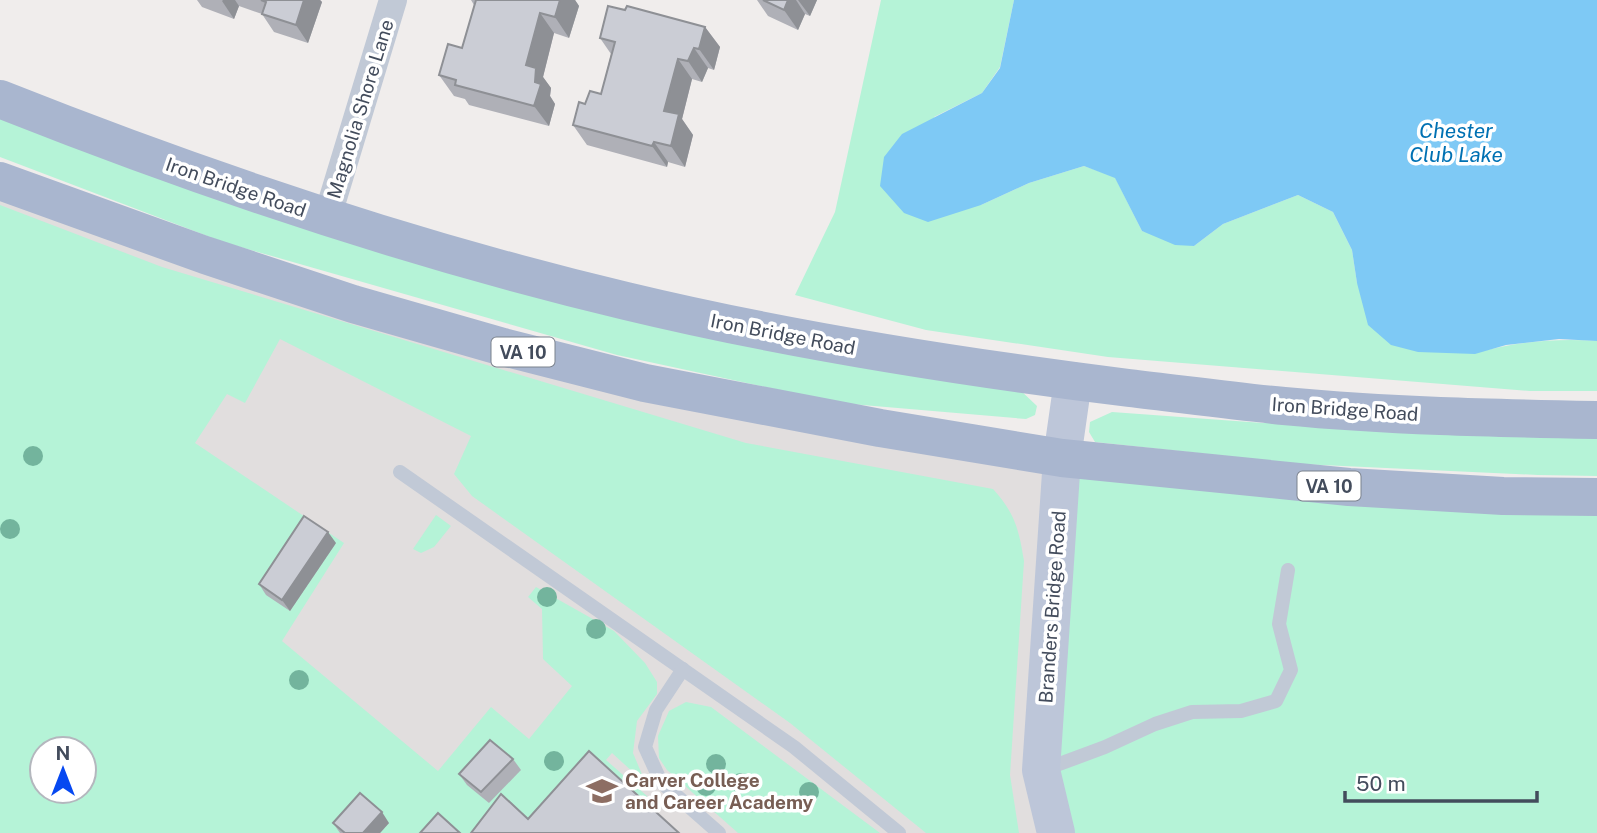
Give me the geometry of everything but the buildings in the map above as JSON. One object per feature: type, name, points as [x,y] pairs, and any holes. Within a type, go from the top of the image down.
[{"type":"main road","name":"Iron Bridge Road","points":[[0,99],[97,138],[327,218],[470,261],[626,302],[780,335],[940,363],[1286,406],[1452,416],[1597,420]]},
{"type":"main road","name":"VA 10","points":[[0,181],[205,256],[353,304],[503,347],[645,383],[880,428],[1062,458],[1349,487],[1503,496],[1597,497]]},
{"type":"street","name":"Magnolia Shore Lane","points":[[327,218],[393,0]]},
{"type":"street","name":"Branders Bridge Road","points":[[1056,833],[1041,770],[1062,458],[1073,381]]},
{"type":"lane","points":[[400,472],[794,747],[899,833]]},
{"type":"lane","points":[[1041,770],[1192,712],[1241,711],[1276,701],[1291,670],[1279,624],[1288,570]]},
{"type":"lane","points":[[683,669],[656,710],[645,747],[661,782],[719,833]]},
{"type":"shaded area","name":"Carver College and Career Academy","points":[[0,184],[353,305],[1061,459],[1055,833],[0,833]]},
{"type":"green space","points":[[881,0],[1014,0],[1000,67],[982,93],[934,117],[981,205],[1029,183],[1084,166],[1115,177],[1142,231],[1194,246],[1223,224],[1298,195],[1333,212],[1352,250],[1357,283],[1475,353],[1536,342],[1597,341],[1597,391],[1530,391],[1108,357],[926,330],[795,295],[835,212]]},
{"type":"green space","points":[[0,111],[212,190],[1018,388],[1037,406],[1035,415],[1026,419],[839,403],[617,355],[223,242],[0,157]]},
{"type":"green space","name":"Carver College and Career Academy","points":[[0,205],[162,267],[746,443],[993,489],[1011,514],[1018,531],[1024,561],[1010,775],[1019,833],[926,833],[790,723],[472,496],[454,474],[471,436],[280,339],[245,403],[227,394],[195,443],[344,543],[282,641],[438,771],[491,707],[529,739],[572,686],[543,659],[542,609],[528,597],[536,587],[614,631],[645,663],[657,682],[657,694],[637,721],[633,753],[646,784],[612,753],[606,760],[647,796],[652,814],[579,833],[0,833]]},
{"type":"green space","points":[[1112,412],[1263,423],[1396,422],[1597,430],[1597,476],[1300,464],[1095,442],[1089,432],[1090,422]]},
{"type":"green space","points":[[1069,466],[1597,501],[1597,833],[1062,833],[1049,778]]},
{"type":"green space","points":[[436,515],[451,526],[434,547],[421,553],[413,549]]},
{"type":"green space","points":[[686,702],[711,707],[880,833],[738,833],[667,770],[659,758],[658,736],[669,711]]},
{"type":"water","name":"Chester Club Lake","points":[[1014,0],[1597,0],[1597,341],[1559,339],[1506,345],[1475,354],[1418,352],[1391,345],[1368,325],[1352,250],[1333,212],[1298,195],[1223,224],[1194,246],[1175,245],[1142,231],[1115,178],[1084,166],[1029,183],[981,205],[928,222],[904,213],[880,186],[884,157],[902,134],[982,93],[1000,68]]},
{"type":"place","name":"Carver College and Career Academy","points":[[602,791]]}]
